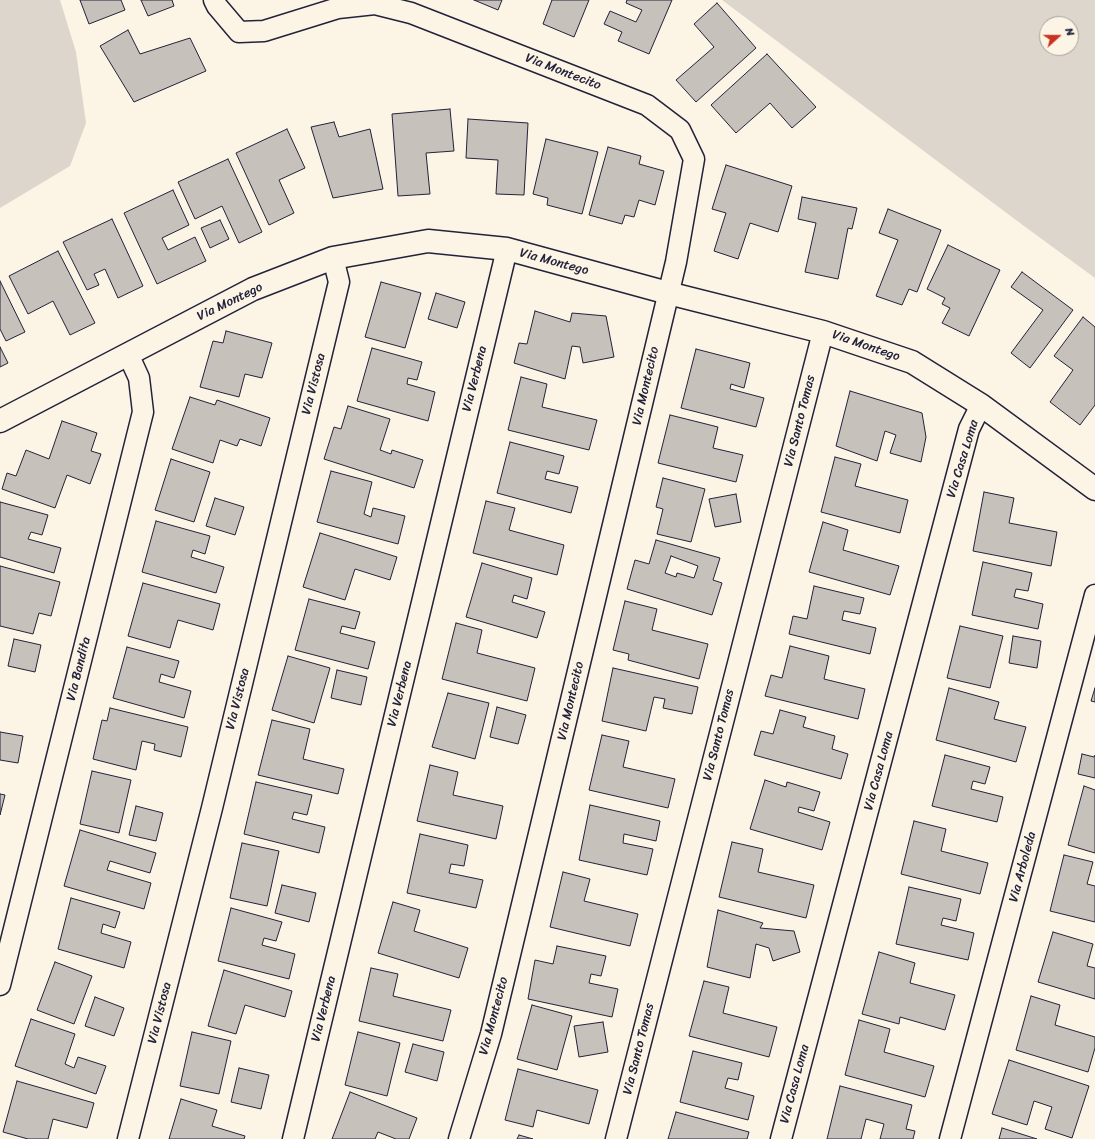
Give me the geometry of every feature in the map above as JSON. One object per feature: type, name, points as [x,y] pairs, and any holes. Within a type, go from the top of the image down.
[{"type":"street","name":"Via Montecito","points":[[214,0],[239,32],[264,31],[338,8],[375,4],[411,13],[647,104],[680,130],[694,159],[676,262],[491,1034],[459,1139]]},
{"type":"street","name":"Via Montego","points":[[0,421],[253,289],[333,258],[428,242],[507,249],[668,293],[823,332],[912,362],[981,405],[1095,489]]},
{"type":"street","name":"Via Verbena","points":[[293,1139],[507,249]]},
{"type":"street","name":"Via Vistosa","points":[[128,1139],[214,800],[339,282],[333,258]]},
{"type":"street","name":"Via Santo Tomas","points":[[616,1139],[823,332]]},
{"type":"street","name":"Via Bandita","points":[[0,985],[143,412],[139,378],[128,354]]},
{"type":"street","name":"Via Casa Loma","points":[[781,1139],[969,429],[981,405]]},
{"type":"street","name":"Via Arboleda","points":[[950,1139],[1095,595]]},
{"type":"shaded area","points":[[0,0],[60,0],[76,52],[86,123],[70,166],[0,208]]},
{"type":"shaded area","points":[[722,0],[1095,0],[1095,278],[1024,226]]},
{"type":"building","points":[[80,0],[121,0],[125,10],[89,24]]},
{"type":"building","points":[[141,0],[172,0],[174,6],[148,16]]},
{"type":"building","points":[[474,0],[502,0],[498,10]]},
{"type":"building","points":[[552,0],[589,0],[574,37],[543,24]]},
{"type":"building","points":[[627,0],[672,0],[649,54],[618,41],[622,32],[604,24],[610,11],[636,22],[642,10],[626,3]]},
{"type":"building","points":[[717,3],[756,48],[696,102],[676,80],[714,47],[694,24]]},
{"type":"building","points":[[128,30],[140,54],[190,38],[206,71],[134,102],[100,46]]},
{"type":"building","points":[[767,54],[816,107],[792,128],[770,103],[736,133],[711,105]]},
{"type":"building","points":[[450,109],[454,151],[426,153],[430,194],[398,196],[392,114]]},
{"type":"building","points":[[468,119],[528,123],[524,195],[496,194],[498,160],[466,158]]},
{"type":"building","points":[[334,122],[339,137],[370,129],[383,189],[333,198],[311,127]]},
{"type":"building","points":[[287,129],[305,168],[279,180],[294,213],[269,225],[236,153]]},
{"type":"building","points":[[546,139],[598,152],[582,214],[547,205],[548,198],[533,194]]},
{"type":"building","points":[[608,147],[641,156],[639,164],[664,171],[655,205],[639,200],[634,217],[625,215],[622,224],[589,215]]},
{"type":"building","points":[[228,159],[262,232],[239,243],[222,206],[195,219],[178,182]]},
{"type":"building","points":[[726,165],[792,186],[778,232],[750,223],[738,259],[714,251],[726,213],[712,209]]},
{"type":"building","points":[[173,190],[189,225],[162,238],[168,250],[195,237],[206,261],[157,284],[124,213]]},
{"type":"building","points":[[802,197],[857,208],[852,229],[848,228],[838,279],[805,272],[816,223],[798,219]]},
{"type":"building","points":[[888,209],[941,230],[917,292],[909,289],[902,305],[876,296],[898,240],[879,233]]},
{"type":"building","points":[[112,219],[143,286],[118,298],[105,269],[94,274],[99,285],[87,290],[63,242]]},
{"type":"building","points":[[220,220],[229,239],[210,248],[201,228]]},
{"type":"building","points":[[948,245],[1000,270],[969,336],[942,323],[950,308],[942,304],[945,298],[927,289]]},
{"type":"building","points":[[58,251],[95,323],[70,335],[53,301],[28,314],[9,276]]},
{"type":"building","points":[[1022,272],[1073,310],[1030,368],[1011,353],[1043,310],[1011,287]]},
{"type":"building","points":[[0,281],[25,332],[6,341],[0,329]]},
{"type":"building","points":[[381,282],[421,293],[405,348],[365,337]]},
{"type":"building","points":[[436,293],[465,302],[457,328],[428,319]]},
{"type":"building","points":[[535,311],[570,322],[572,313],[606,316],[614,357],[583,363],[580,347],[572,346],[565,379],[514,363],[519,343],[527,344]]},
{"type":"building","points":[[1083,317],[1095,327],[1095,405],[1080,425],[1050,402],[1073,370],[1054,356]]},
{"type":"building","points":[[226,331],[272,343],[262,378],[245,374],[239,397],[200,387],[213,341],[223,343]]},
{"type":"building","points":[[0,347],[8,363],[0,367]]},
{"type":"building","points":[[372,348],[422,362],[417,380],[408,378],[407,384],[435,392],[428,421],[357,401]]},
{"type":"building","points":[[696,349],[750,363],[744,388],[731,384],[730,389],[764,398],[756,427],[681,408]]},
{"type":"building","points":[[521,377],[547,384],[542,407],[597,420],[589,450],[508,430]]},
{"type":"building","points":[[850,391],[922,413],[926,437],[921,462],[890,453],[896,435],[885,431],[877,461],[836,446]]},
{"type":"building","points":[[190,397],[215,405],[217,400],[270,418],[261,446],[240,439],[237,446],[220,440],[213,463],[172,449]]},
{"type":"building","points":[[348,406],[390,419],[380,450],[391,454],[392,450],[423,460],[414,488],[324,459],[334,427],[341,429]]},
{"type":"building","points":[[670,415],[718,427],[713,448],[743,455],[736,482],[658,463]]},
{"type":"building","points":[[62,421],[97,433],[91,451],[101,454],[90,484],[67,475],[55,508],[2,489],[7,473],[16,476],[26,450],[49,459]]},
{"type":"building","points":[[510,442],[564,456],[559,474],[547,471],[545,479],[578,487],[571,513],[497,493]]},
{"type":"building","points":[[835,457],[861,464],[855,486],[908,500],[900,533],[821,512]]},
{"type":"building","points":[[171,459],[210,472],[194,522],[155,510]]},
{"type":"building","points":[[331,471],[372,482],[364,514],[371,517],[373,508],[405,516],[398,544],[317,522]]},
{"type":"building","points":[[663,478],[705,489],[691,542],[657,534],[663,509],[656,507]]},
{"type":"building","points":[[984,492],[1014,498],[1009,523],[1057,532],[1051,566],[973,551]]},
{"type":"building","points":[[736,494],[741,522],[715,527],[709,499]]},
{"type":"building","points":[[215,498],[244,507],[235,535],[206,526]]},
{"type":"building","points":[[486,501],[515,508],[509,530],[564,545],[557,575],[473,553]]},
{"type":"building","points":[[0,502],[48,515],[42,535],[31,532],[28,539],[61,548],[54,573],[0,557]]},
{"type":"building","points":[[156,521],[210,536],[205,554],[193,550],[191,557],[224,567],[216,593],[142,572]]},
{"type":"building","points":[[823,522],[848,530],[843,550],[899,566],[890,595],[809,572]]},
{"type":"building","points":[[320,533],[397,557],[390,580],[355,569],[345,600],[303,587]]},
{"type":"building","points":[[656,540],[720,558],[713,580],[722,583],[712,615],[627,589],[635,560],[649,564]],"holes":[[[671,556],[698,566],[694,578],[677,573],[676,577],[665,573]]]},
{"type":"building","points":[[983,562],[1032,573],[1028,591],[1016,589],[1014,597],[1043,604],[1038,629],[972,615]]},
{"type":"building","points":[[482,563],[532,578],[527,599],[514,595],[512,602],[545,612],[537,638],[466,617]]},
{"type":"building","points":[[0,566],[60,582],[51,616],[39,613],[33,634],[0,626]]},
{"type":"building","points":[[143,583],[220,604],[213,630],[178,620],[170,648],[128,636]]},
{"type":"building","points":[[814,586],[864,598],[860,614],[844,611],[842,620],[876,628],[870,654],[789,634],[793,616],[807,619]]},
{"type":"building","points":[[309,599],[360,612],[355,629],[342,626],[340,633],[375,642],[368,669],[295,650]]},
{"type":"building","points":[[625,601],[657,609],[652,630],[708,644],[699,679],[628,660],[629,654],[613,650]]},
{"type":"building","points":[[456,623],[482,630],[477,653],[535,668],[527,701],[442,679]]},
{"type":"building","points":[[960,626],[1003,636],[990,688],[947,678]]},
{"type":"building","points":[[1013,636],[1041,641],[1037,668],[1009,663]]},
{"type":"building","points":[[14,639],[41,645],[35,672],[8,666]]},
{"type":"building","points":[[790,646],[829,656],[824,679],[865,689],[858,719],[765,696],[771,675],[782,678]]},
{"type":"building","points":[[127,647],[179,661],[174,678],[161,674],[159,682],[191,691],[184,718],[113,698]]},
{"type":"building","points":[[288,656],[330,668],[314,723],[272,710]]},
{"type":"building","points":[[613,668],[698,687],[692,714],[663,708],[665,699],[654,697],[646,731],[602,721]]},
{"type":"building","points":[[337,670],[367,677],[361,705],[331,698]]},
{"type":"building","points":[[949,688],[999,702],[994,719],[1026,727],[1016,762],[936,740]]},
{"type":"building","points":[[1095,688],[1095,702],[1091,701]]},
{"type":"building","points":[[448,693],[489,703],[475,759],[432,747]]},
{"type":"building","points":[[497,707],[526,715],[518,744],[490,737]]},
{"type":"building","points":[[110,708],[188,727],[181,757],[154,750],[155,744],[142,741],[136,770],[93,759],[102,720],[107,721]]},
{"type":"building","points":[[780,710],[806,717],[803,727],[835,736],[832,749],[848,754],[841,779],[754,755],[761,731],[773,734]]},
{"type":"building","points":[[272,720],[310,729],[303,759],[344,769],[338,794],[258,775]]},
{"type":"building","points":[[0,732],[23,736],[18,763],[0,760]]},
{"type":"building","points":[[602,735],[629,741],[623,767],[675,779],[668,808],[589,790]]},
{"type":"building","points":[[1082,754],[1094,757],[1095,755],[1095,778],[1078,774]]},
{"type":"building","points":[[945,755],[990,767],[985,784],[973,781],[971,789],[1003,797],[997,822],[932,806]]},
{"type":"building","points":[[430,765],[458,772],[453,795],[503,806],[496,839],[417,821]]},
{"type":"building","points":[[92,771],[131,780],[119,833],[80,824]]},
{"type":"building","points":[[765,780],[786,787],[787,782],[820,792],[814,811],[799,807],[798,812],[830,822],[822,850],[750,829]]},
{"type":"building","points":[[256,782],[312,795],[307,815],[294,812],[292,819],[325,827],[319,853],[244,834]]},
{"type":"building","points":[[1084,786],[1095,790],[1095,853],[1068,845]]},
{"type":"building","points":[[0,794],[5,795],[0,815]]},
{"type":"building","points":[[590,805],[660,821],[656,841],[624,834],[623,843],[653,849],[647,875],[579,860]]},
{"type":"building","points":[[136,806],[163,813],[156,841],[129,835]]},
{"type":"building","points":[[914,821],[946,829],[941,851],[988,863],[980,894],[901,874]]},
{"type":"building","points":[[80,830],[156,853],[150,873],[110,861],[107,870],[151,883],[144,909],[64,886]]},
{"type":"building","points":[[420,834],[468,845],[464,866],[451,864],[449,873],[483,880],[476,908],[407,893]]},
{"type":"building","points":[[732,842],[763,849],[758,872],[814,885],[806,918],[719,897]]},
{"type":"building","points":[[242,843],[279,851],[267,906],[230,898]]},
{"type":"building","points":[[1064,855],[1093,862],[1087,884],[1095,886],[1095,922],[1050,911]]},
{"type":"building","points":[[563,872],[590,879],[584,901],[638,914],[630,946],[550,927]]},
{"type":"building","points":[[282,885],[316,893],[309,922],[275,913]]},
{"type":"building","points":[[909,887],[961,899],[956,921],[943,918],[941,925],[974,933],[968,960],[896,944]]},
{"type":"building","points":[[71,898],[120,912],[115,928],[103,924],[101,933],[131,942],[124,968],[58,949]]},
{"type":"building","points":[[393,902],[420,910],[414,931],[468,948],[459,978],[378,953]]},
{"type":"building","points":[[231,908],[282,922],[276,941],[264,938],[262,945],[295,954],[289,979],[218,961]]},
{"type":"building","points":[[718,910],[763,923],[760,928],[794,931],[800,952],[773,961],[769,948],[756,944],[750,978],[707,967]]},
{"type":"building","points":[[1053,932],[1093,944],[1087,966],[1095,968],[1095,999],[1038,982]]},
{"type":"building","points":[[557,946],[606,956],[601,976],[591,974],[589,983],[618,989],[612,1017],[528,999],[535,960],[553,964]]},
{"type":"building","points":[[879,952],[915,963],[910,983],[955,995],[945,1030],[900,1017],[899,1024],[862,1014]]},
{"type":"building","points":[[55,962],[92,976],[74,1024],[37,1010]]},
{"type":"building","points":[[371,968],[398,974],[393,996],[451,1010],[443,1041],[359,1021]]},
{"type":"building","points":[[224,970],[292,991],[285,1017],[245,1005],[236,1034],[208,1026]]},
{"type":"building","points":[[704,981],[729,987],[723,1013],[777,1027],[769,1057],[689,1036]]},
{"type":"building","points":[[1031,996],[1060,1005],[1055,1025],[1095,1037],[1095,1048],[1088,1072],[1016,1050]]},
{"type":"building","points":[[95,997],[124,1008],[114,1036],[85,1026]]},
{"type":"building","points":[[532,1005],[572,1016],[557,1070],[517,1059]]},
{"type":"building","points":[[31,1019],[75,1034],[65,1064],[74,1068],[78,1057],[106,1066],[96,1094],[15,1066]]},
{"type":"building","points":[[859,1020],[890,1029],[884,1052],[934,1066],[925,1097],[845,1075]]},
{"type":"building","points":[[603,1022],[608,1052],[579,1057],[574,1026]]},
{"type":"building","points":[[192,1032],[231,1041],[219,1094],[180,1086]]},
{"type":"building","points":[[358,1032],[400,1043],[387,1096],[345,1085]]},
{"type":"building","points":[[413,1044],[444,1052],[437,1081],[405,1072]]},
{"type":"building","points":[[693,1051],[742,1063],[738,1080],[728,1078],[725,1088],[754,1096],[748,1120],[680,1102]]},
{"type":"building","points":[[1009,1060],[1089,1086],[1072,1138],[1045,1129],[1052,1107],[1034,1101],[1027,1125],[992,1114]]},
{"type":"building","points":[[239,1068],[269,1075],[261,1109],[231,1102]]},
{"type":"building","points":[[518,1069],[598,1090],[589,1124],[537,1110],[533,1127],[505,1120]]},
{"type":"building","points":[[17,1081],[94,1103],[87,1128],[53,1119],[48,1139],[28,1139],[3,1132]]},
{"type":"building","points":[[840,1086],[912,1105],[906,1129],[915,1131],[913,1139],[880,1139],[884,1124],[866,1119],[861,1139],[827,1139]]},
{"type":"building","points":[[350,1092],[417,1118],[409,1139],[396,1139],[378,1132],[375,1139],[332,1139]]},
{"type":"building","points":[[181,1099],[217,1110],[212,1126],[245,1136],[244,1139],[169,1139]]},
{"type":"building","points":[[676,1112],[749,1132],[747,1139],[668,1139]]},
{"type":"building","points":[[1002,1128],[1037,1139],[999,1139]]},
{"type":"building","points":[[519,1135],[533,1139],[517,1139]]}]
